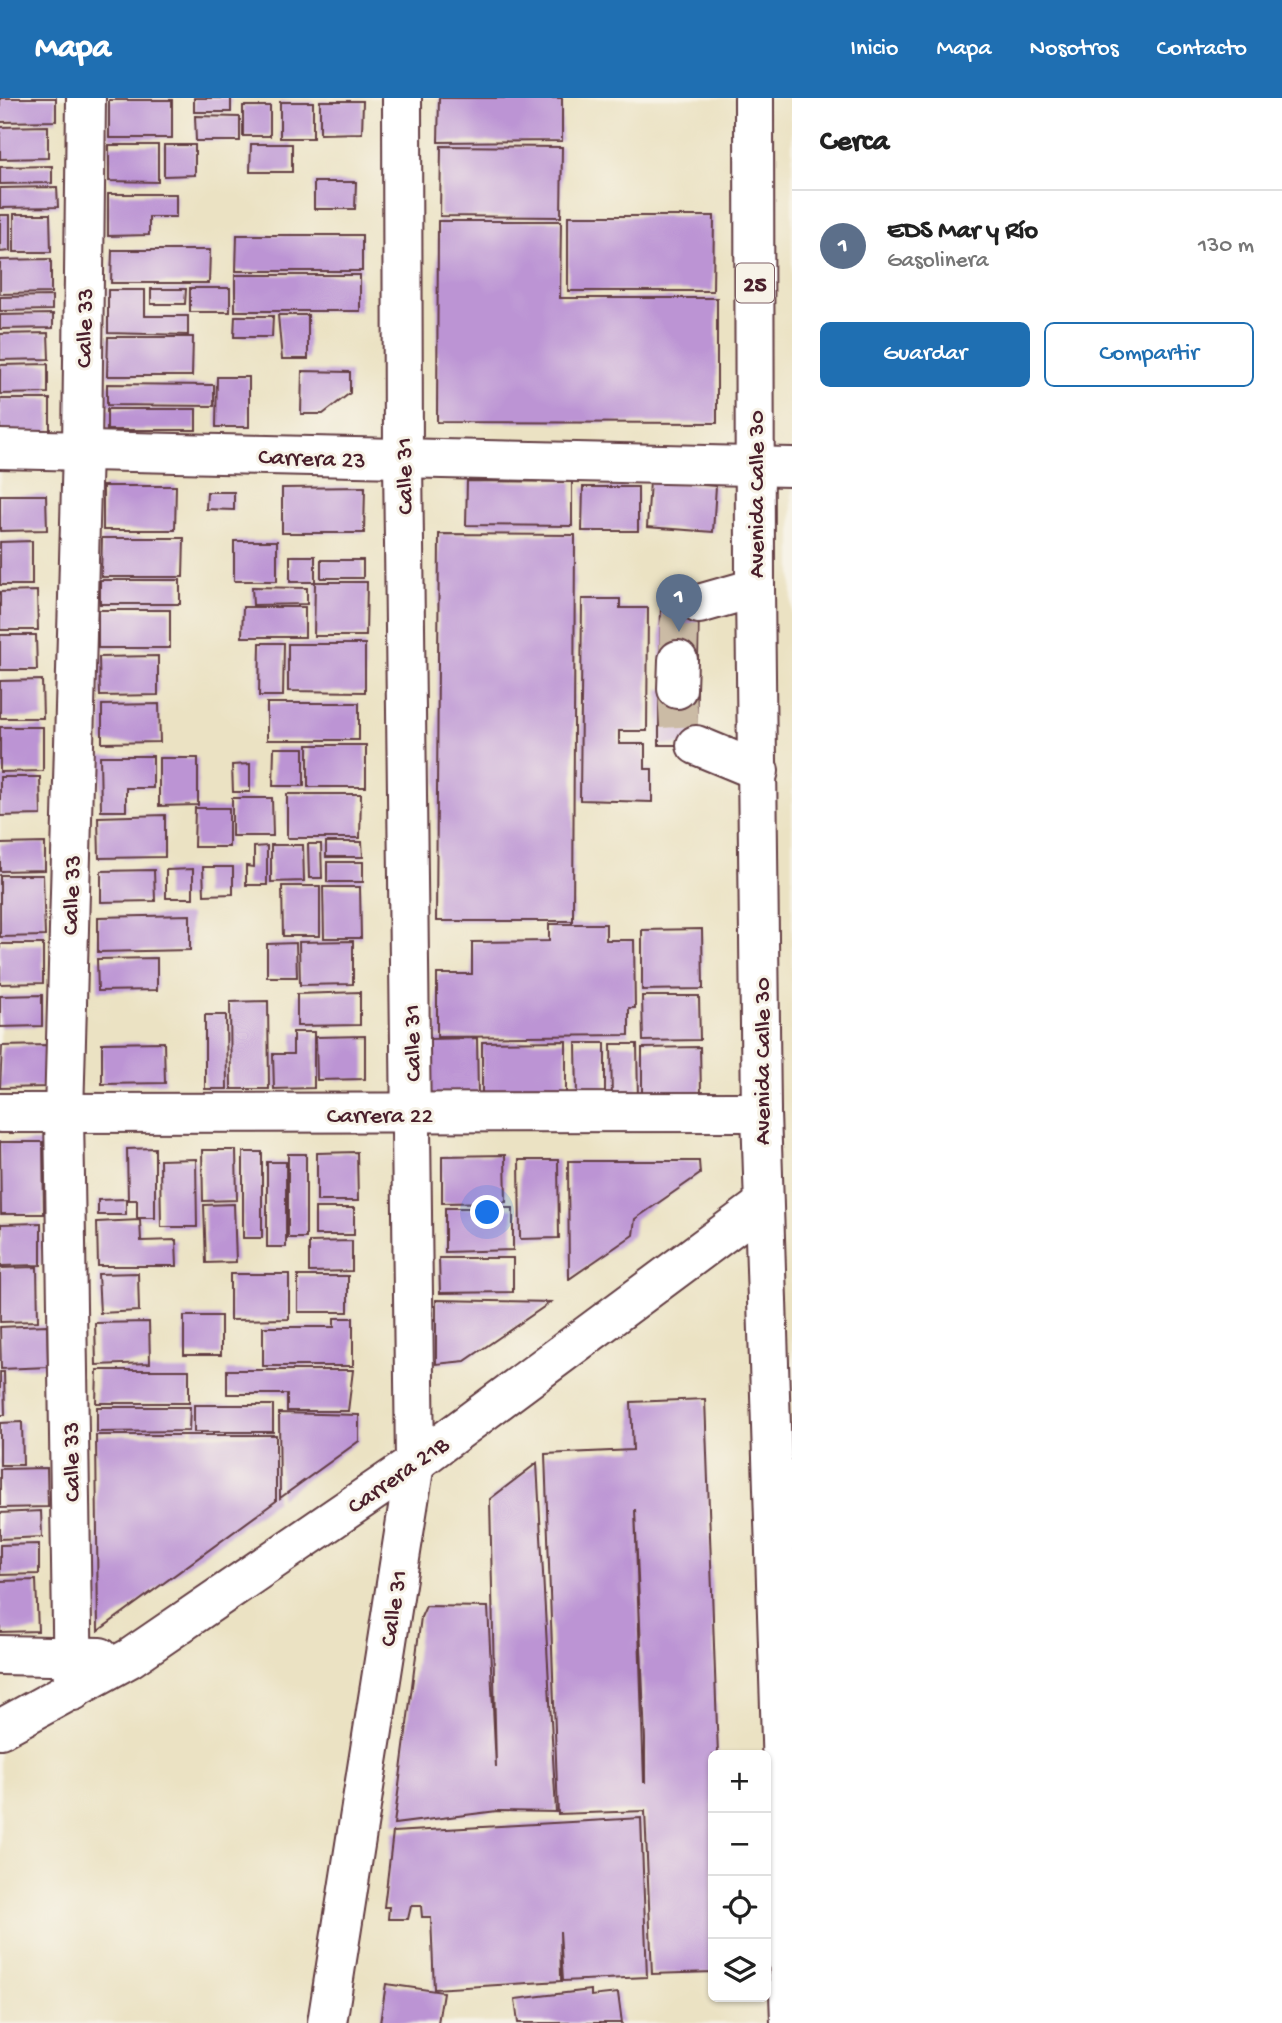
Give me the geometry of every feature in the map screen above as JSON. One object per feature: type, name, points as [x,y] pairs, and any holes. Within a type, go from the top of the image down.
[{"type":"main road","name":"Calle 33","points":[[73,1674],[64,1114],[82,449],[86,98]]},
{"type":"main road","name":"Calle 31","points":[[327,2023],[415,1463],[403,460],[402,98]]},
{"type":"main road","name":"Avenida Calle 30","points":[[754,98],[774,468],[755,588],[762,1205],[790,2023]]},
{"type":"main road","name":"Carrera 23","points":[[0,449],[774,468]]},
{"type":"main road","points":[[699,604],[755,588]]},
{"type":"main road","points":[[696,744],[759,771]]},
{"type":"main road","name":"Carrera 22","points":[[0,1113],[412,1115],[761,1112]]},
{"type":"main road","name":"Carrera 21B","points":[[0,1655],[73,1674],[130,1658],[415,1463],[762,1205]]},
{"type":"main road","points":[[0,1729],[73,1674]]},
{"type":"building","points":[[0,98],[56,98],[56,121],[0,122]]},
{"type":"building","points":[[194,98],[231,98],[231,112],[194,112]]},
{"type":"building","points":[[439,98],[562,98],[562,141],[438,142]]},
{"type":"building","points":[[109,100],[172,100],[172,138],[109,138]]},
{"type":"building","points":[[320,101],[363,101],[362,133],[320,134]]},
{"type":"building","points":[[280,102],[313,102],[313,138],[280,138]]},
{"type":"building","points":[[243,106],[270,106],[270,136],[243,136]]},
{"type":"building","points":[[195,116],[240,117],[240,141],[196,141]]},
{"type":"building","points":[[48,126],[48,158],[0,159],[0,127]]},
{"type":"building","points":[[251,144],[292,144],[292,172],[250,172]]},
{"type":"building","points":[[109,145],[158,145],[158,182],[109,181]]},
{"type":"building","points":[[164,145],[195,145],[195,175],[164,176]]},
{"type":"building","points":[[441,146],[562,147],[561,217],[440,216]]},
{"type":"building","points":[[52,166],[52,183],[0,184],[0,167]]},
{"type":"building","points":[[314,182],[356,182],[355,209],[314,209]]},
{"type":"building","points":[[57,187],[58,207],[0,208],[0,188]]},
{"type":"building","points":[[108,194],[176,194],[176,217],[149,217],[149,235],[108,236]]},
{"type":"building","points":[[14,214],[50,214],[51,252],[14,252]]},
{"type":"building","points":[[0,215],[10,215],[10,251],[0,252]]},
{"type":"building","points":[[568,216],[714,216],[713,291],[568,291]]},
{"type":"building","points":[[438,221],[561,221],[560,298],[717,298],[717,423],[437,422]]},
{"type":"building","points":[[237,235],[362,235],[362,271],[236,271]]},
{"type":"building","points":[[112,250],[210,250],[209,283],[111,283]]},
{"type":"building","points":[[51,259],[51,293],[0,294],[0,260]]},
{"type":"building","points":[[235,275],[360,275],[360,311],[235,311]]},
{"type":"building","points":[[190,288],[230,288],[230,312],[190,312]]},
{"type":"building","points":[[151,289],[186,289],[185,304],[151,304]]},
{"type":"building","points":[[108,290],[145,290],[145,316],[188,316],[188,335],[108,333]]},
{"type":"building","points":[[52,296],[52,310],[0,311],[0,297]]},
{"type":"building","points":[[53,314],[53,328],[0,329],[0,315]]},
{"type":"building","points":[[278,315],[308,315],[308,359],[282,359]]},
{"type":"building","points":[[235,316],[273,316],[272,337],[234,337]]},
{"type":"building","points":[[48,333],[49,359],[0,360],[0,334]]},
{"type":"building","points":[[108,337],[193,337],[192,376],[107,376]]},
{"type":"building","points":[[48,364],[48,393],[0,394],[0,365]]},
{"type":"building","points":[[302,371],[350,372],[350,393],[323,414],[301,414]]},
{"type":"building","points":[[217,377],[249,377],[249,427],[216,427]]},
{"type":"building","points":[[107,384],[214,385],[214,406],[107,405]]},
{"type":"building","points":[[0,399],[50,399],[50,432],[0,433]]},
{"type":"building","points":[[107,409],[196,409],[196,430],[107,430]]},
{"type":"building","points":[[467,481],[572,482],[572,526],[466,525]]},
{"type":"building","points":[[650,481],[716,486],[713,532],[647,527]]},
{"type":"building","points":[[103,486],[176,486],[175,530],[103,530]]},
{"type":"building","points":[[365,487],[364,533],[282,533],[282,488]]},
{"type":"building","points":[[583,487],[638,487],[638,531],[582,531]]},
{"type":"building","points":[[207,492],[234,492],[234,510],[206,509]]},
{"type":"building","points":[[0,495],[46,495],[47,530],[0,531]]},
{"type":"building","points":[[439,534],[575,535],[573,921],[436,921]]},
{"type":"building","points":[[102,538],[184,538],[183,577],[101,577]]},
{"type":"building","points":[[32,541],[32,585],[0,585],[0,542]]},
{"type":"building","points":[[234,541],[277,541],[277,581],[234,581]]},
{"type":"building","points":[[290,556],[315,556],[315,582],[290,582]]},
{"type":"building","points":[[321,560],[363,560],[363,578],[321,578]]},
{"type":"building","points":[[100,580],[180,580],[180,604],[100,604]]},
{"type":"building","points":[[315,582],[367,582],[366,636],[314,636]]},
{"type":"building","points":[[252,587],[307,588],[307,604],[253,605]]},
{"type":"building","points":[[37,591],[38,630],[0,630],[0,592]]},
{"type":"building","points":[[582,599],[620,599],[620,608],[648,608],[647,731],[619,731],[619,744],[645,744],[645,769],[652,769],[652,802],[580,800]]},
{"type":"building","points":[[699,604],[698,660],[660,660],[661,605]]},
{"type":"building","points":[[243,607],[305,607],[305,637],[242,637]]},
{"type":"building","points":[[98,610],[170,610],[170,648],[98,648]]},
{"type":"building","points":[[0,635],[36,635],[37,670],[0,670]]},
{"type":"building","points":[[260,643],[284,643],[283,696],[259,696]]},
{"type":"building","points":[[288,644],[365,644],[365,692],[288,691]]},
{"type":"building","points":[[158,656],[158,695],[100,696],[99,657]]},
{"type":"building","points":[[42,680],[43,718],[0,718],[0,681]]},
{"type":"building","points":[[659,689],[697,689],[696,745],[659,745]]},
{"type":"building","points":[[267,703],[359,703],[359,740],[267,740]]},
{"type":"building","points":[[159,704],[160,742],[102,743],[102,705]]},
{"type":"building","points":[[0,727],[43,727],[43,771],[0,772]]},
{"type":"building","points":[[308,745],[366,745],[366,787],[308,787]]},
{"type":"building","points":[[274,748],[304,748],[304,786],[273,786]]},
{"type":"building","points":[[100,756],[153,756],[153,788],[126,788],[126,811],[101,811]]},
{"type":"building","points":[[159,758],[198,758],[198,805],[159,806]]},
{"type":"building","points":[[250,764],[250,792],[233,792],[232,765]]},
{"type":"building","points":[[0,777],[40,777],[41,815],[0,816]]},
{"type":"building","points":[[287,794],[361,794],[360,838],[287,838]]},
{"type":"building","points":[[232,798],[272,798],[273,836],[232,836]]},
{"type":"building","points":[[195,808],[229,808],[229,847],[194,847]]},
{"type":"building","points":[[165,815],[165,857],[99,858],[98,817]]},
{"type":"building","points":[[326,842],[362,842],[363,857],[326,857]]},
{"type":"building","points":[[45,843],[45,870],[0,871],[0,844]]},
{"type":"building","points":[[308,844],[321,844],[322,878],[309,878]]},
{"type":"building","points":[[271,845],[303,845],[304,881],[271,882]]},
{"type":"building","points":[[267,846],[267,885],[246,885],[246,866],[254,867],[254,847]]},
{"type":"building","points":[[327,862],[363,862],[363,882],[327,882]]},
{"type":"building","points":[[203,867],[233,867],[233,894],[204,895]]},
{"type":"building","points":[[193,869],[193,898],[166,898],[166,870]]},
{"type":"building","points":[[154,870],[155,901],[101,902],[101,871]]},
{"type":"building","points":[[0,875],[43,875],[45,936],[0,937]]},
{"type":"building","points":[[282,886],[320,886],[320,936],[283,936]]},
{"type":"building","points":[[323,887],[360,887],[361,938],[324,938]]},
{"type":"building","points":[[190,915],[190,950],[98,952],[98,917]]},
{"type":"building","points":[[549,924],[606,924],[606,940],[634,940],[635,1008],[629,1008],[629,1035],[437,1037],[437,974],[472,974],[472,942],[549,941]]},
{"type":"building","points":[[702,929],[703,989],[642,990],[642,930]]},
{"type":"building","points":[[353,941],[353,984],[300,985],[299,942]]},
{"type":"building","points":[[296,943],[297,977],[267,977],[267,944]]},
{"type":"building","points":[[0,944],[43,944],[43,983],[0,984]]},
{"type":"building","points":[[157,958],[157,990],[98,991],[97,959]]},
{"type":"building","points":[[360,992],[360,1025],[297,1026],[297,994]]},
{"type":"building","points":[[42,995],[42,1026],[0,1027],[0,996]]},
{"type":"building","points":[[642,996],[699,996],[700,1040],[643,1041]]},
{"type":"building","points":[[268,1001],[269,1089],[231,1089],[230,1002]]},
{"type":"building","points":[[205,1015],[226,1015],[227,1089],[205,1089]]},
{"type":"building","points":[[293,1032],[314,1032],[314,1088],[274,1089],[273,1054],[293,1054]]},
{"type":"building","points":[[365,1036],[365,1079],[317,1080],[316,1037]]},
{"type":"building","points":[[477,1038],[478,1097],[430,1098],[429,1039]]},
{"type":"building","points":[[566,1041],[566,1095],[482,1095],[482,1042]]},
{"type":"building","points":[[164,1042],[165,1083],[102,1084],[102,1043]]},
{"type":"building","points":[[576,1043],[605,1043],[605,1097],[577,1097]]},
{"type":"building","points":[[611,1044],[637,1044],[638,1100],[612,1100]]},
{"type":"building","points":[[48,1045],[48,1087],[0,1088],[2,1046]]},
{"type":"building","points":[[700,1047],[701,1093],[642,1093],[642,1048]]},
{"type":"building","points":[[0,1142],[43,1142],[44,1214],[1,1214]]},
{"type":"building","points":[[155,1148],[155,1218],[137,1218],[137,1200],[128,1200],[127,1149]]},
{"type":"building","points":[[202,1150],[236,1150],[237,1200],[203,1201]]},
{"type":"building","points":[[243,1152],[262,1152],[262,1238],[243,1238]]},
{"type":"building","points":[[357,1152],[358,1201],[317,1201],[317,1153]]},
{"type":"building","points":[[288,1154],[306,1154],[306,1238],[288,1238]]},
{"type":"building","points":[[505,1155],[506,1202],[442,1203],[442,1156]]},
{"type":"building","points":[[196,1159],[197,1227],[161,1227],[160,1160]]},
{"type":"building","points":[[519,1160],[558,1160],[559,1238],[520,1239]]},
{"type":"building","points":[[568,1161],[699,1161],[700,1174],[635,1219],[633,1235],[569,1279]]},
{"type":"building","points":[[267,1162],[286,1162],[286,1247],[267,1247]]},
{"type":"building","points":[[126,1199],[126,1215],[98,1215],[98,1200]]},
{"type":"building","points":[[234,1204],[236,1262],[206,1263],[204,1205]]},
{"type":"building","points":[[315,1208],[354,1208],[354,1235],[315,1235]]},
{"type":"building","points":[[445,1208],[513,1208],[513,1250],[445,1252]]},
{"type":"building","points":[[140,1220],[141,1241],[176,1240],[177,1266],[98,1266],[97,1222]]},
{"type":"building","points":[[41,1223],[41,1265],[1,1266],[1,1224]]},
{"type":"building","points":[[352,1241],[352,1271],[309,1272],[309,1242]]},
{"type":"building","points":[[439,1258],[513,1258],[513,1292],[440,1293]]},
{"type":"building","points":[[37,1267],[38,1321],[0,1322],[0,1268]]},
{"type":"building","points":[[138,1273],[139,1311],[100,1313],[98,1274]]},
{"type":"building","points":[[230,1274],[289,1274],[289,1319],[230,1320]]},
{"type":"building","points":[[298,1276],[348,1276],[348,1312],[298,1312]]},
{"type":"building","points":[[436,1300],[551,1302],[465,1361],[436,1364]]},
{"type":"building","points":[[184,1316],[221,1316],[221,1355],[184,1355]]},
{"type":"building","points":[[334,1318],[353,1318],[353,1366],[263,1366],[263,1327],[334,1327]]},
{"type":"building","points":[[149,1322],[150,1363],[96,1365],[95,1323]]},
{"type":"building","points":[[47,1325],[48,1367],[1,1369],[0,1327]]},
{"type":"building","points":[[97,1370],[189,1370],[189,1403],[96,1403]]},
{"type":"building","points":[[227,1370],[353,1370],[348,1411],[287,1411],[287,1394],[227,1394]]},
{"type":"building","points":[[0,1372],[4,1372],[5,1415],[0,1415]]},
{"type":"building","points":[[705,1399],[718,1750],[708,1750],[708,1972],[652,1974],[645,1811],[558,1814],[545,1454],[633,1450],[631,1402]],"holes":[[[635,1509],[645,1739],[644,1782]]]},
{"type":"building","points":[[194,1405],[273,1405],[273,1432],[194,1432]]},
{"type":"building","points":[[97,1407],[190,1407],[189,1431],[97,1432]]},
{"type":"building","points":[[279,1413],[359,1415],[359,1441],[280,1498]]},
{"type":"building","points":[[22,1422],[23,1465],[0,1465],[0,1423]]},
{"type":"building","points":[[96,1435],[276,1435],[276,1501],[98,1631]]},
{"type":"building","points":[[537,1463],[556,1812],[497,1811],[394,1824],[421,1617],[426,1606],[488,1607],[496,1767],[490,1499]]},
{"type":"building","points":[[47,1468],[48,1507],[0,1508],[0,1469]]},
{"type":"building","points":[[41,1511],[42,1537],[0,1539],[0,1513]]},
{"type":"building","points":[[39,1544],[39,1574],[0,1575],[0,1545]]},
{"type":"building","points":[[36,1580],[38,1631],[0,1632],[0,1581]]},
{"type":"building","points":[[641,1818],[647,1977],[563,1981],[560,1931],[561,1981],[434,1989],[431,1917],[422,1917],[421,1906],[411,1906],[408,1919],[388,1919],[389,1907],[384,1907],[393,1832]]},
{"type":"building","points":[[386,1984],[443,1992],[438,2023],[380,2023]]},
{"type":"building","points":[[591,1990],[591,1996],[618,1993],[622,2023],[518,2023],[515,1999]]},
{"type":"tunnel","points":[[678,660],[679,625],[699,604]]},
{"type":"tunnel","points":[[677,689],[679,727],[696,745]]},
{"type":"place","name":"EDS Mar y Río","points":[[679,632]]}]
